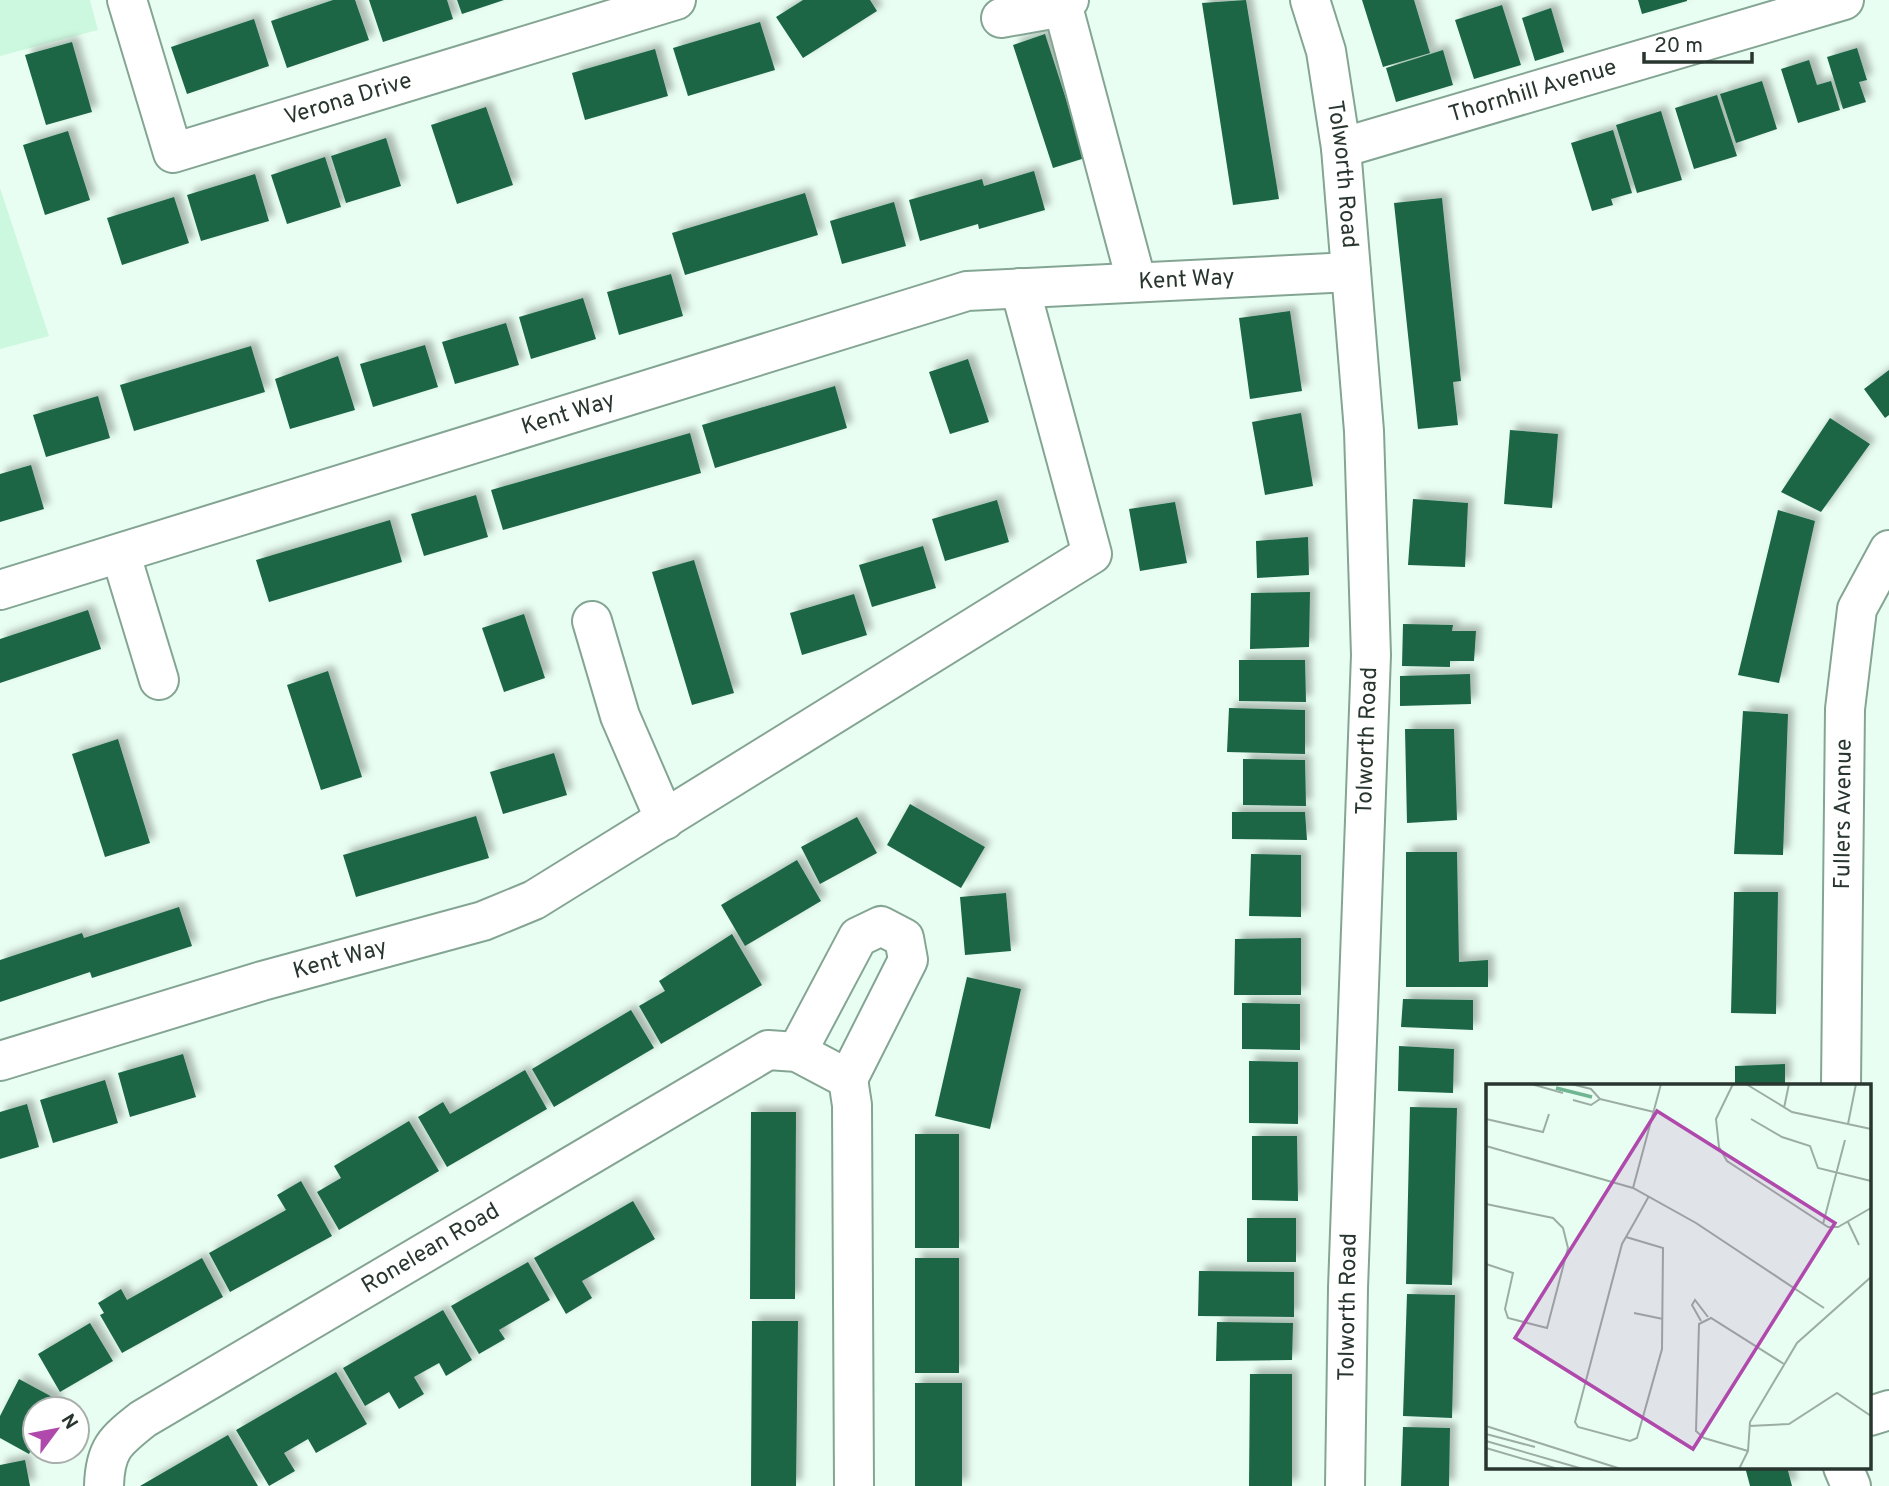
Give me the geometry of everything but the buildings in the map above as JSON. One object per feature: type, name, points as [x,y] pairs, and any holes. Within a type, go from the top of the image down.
[{"type":"street","name":"Verona Drive","points":[[127,0],[173,153],[676,0]]},
{"type":"street","name":"Tolworth Road","points":[[1310,0],[1326,51],[1340,148],[1364,431],[1371,655],[1348,1288],[1345,1486]]},
{"type":"street","name":"Thornhill Avenue","points":[[1340,148],[1844,0]]},
{"type":"street","points":[[1001,18],[1066,3],[1136,280]]},
{"type":"street","name":"Kent Way","points":[[0,590],[121,555],[967,291],[1136,280],[1351,272]]},
{"type":"street","name":"Kent Way","points":[[0,1061],[262,981],[483,921],[534,900],[1092,554],[1020,288]]},
{"type":"street","name":"Fullers Avenue","points":[[1841,1084],[1845,709],[1857,609],[1889,550]]},
{"type":"street","points":[[121,555],[159,680]]},
{"type":"street","points":[[592,621],[620,716],[665,820]]},
{"type":"street","points":[[848,1079],[797,1052],[858,937],[881,926],[904,938],[908,960],[848,1079],[852,1105],[854,1486]]},
{"type":"street","name":"Ronelean Road","points":[[104,1486],[105,1462],[117,1439],[143,1419],[768,1051],[797,1052]]},
{"type":"street","points":[[1871,1416],[1889,1410]]},
{"type":"street","points":[[1843,1468],[1851,1486]]},
{"type":"shaded area","points":[[0,0],[90,0],[98,30],[0,56]]},
{"type":"shaded area","points":[[0,188],[49,336],[0,349]]}]
